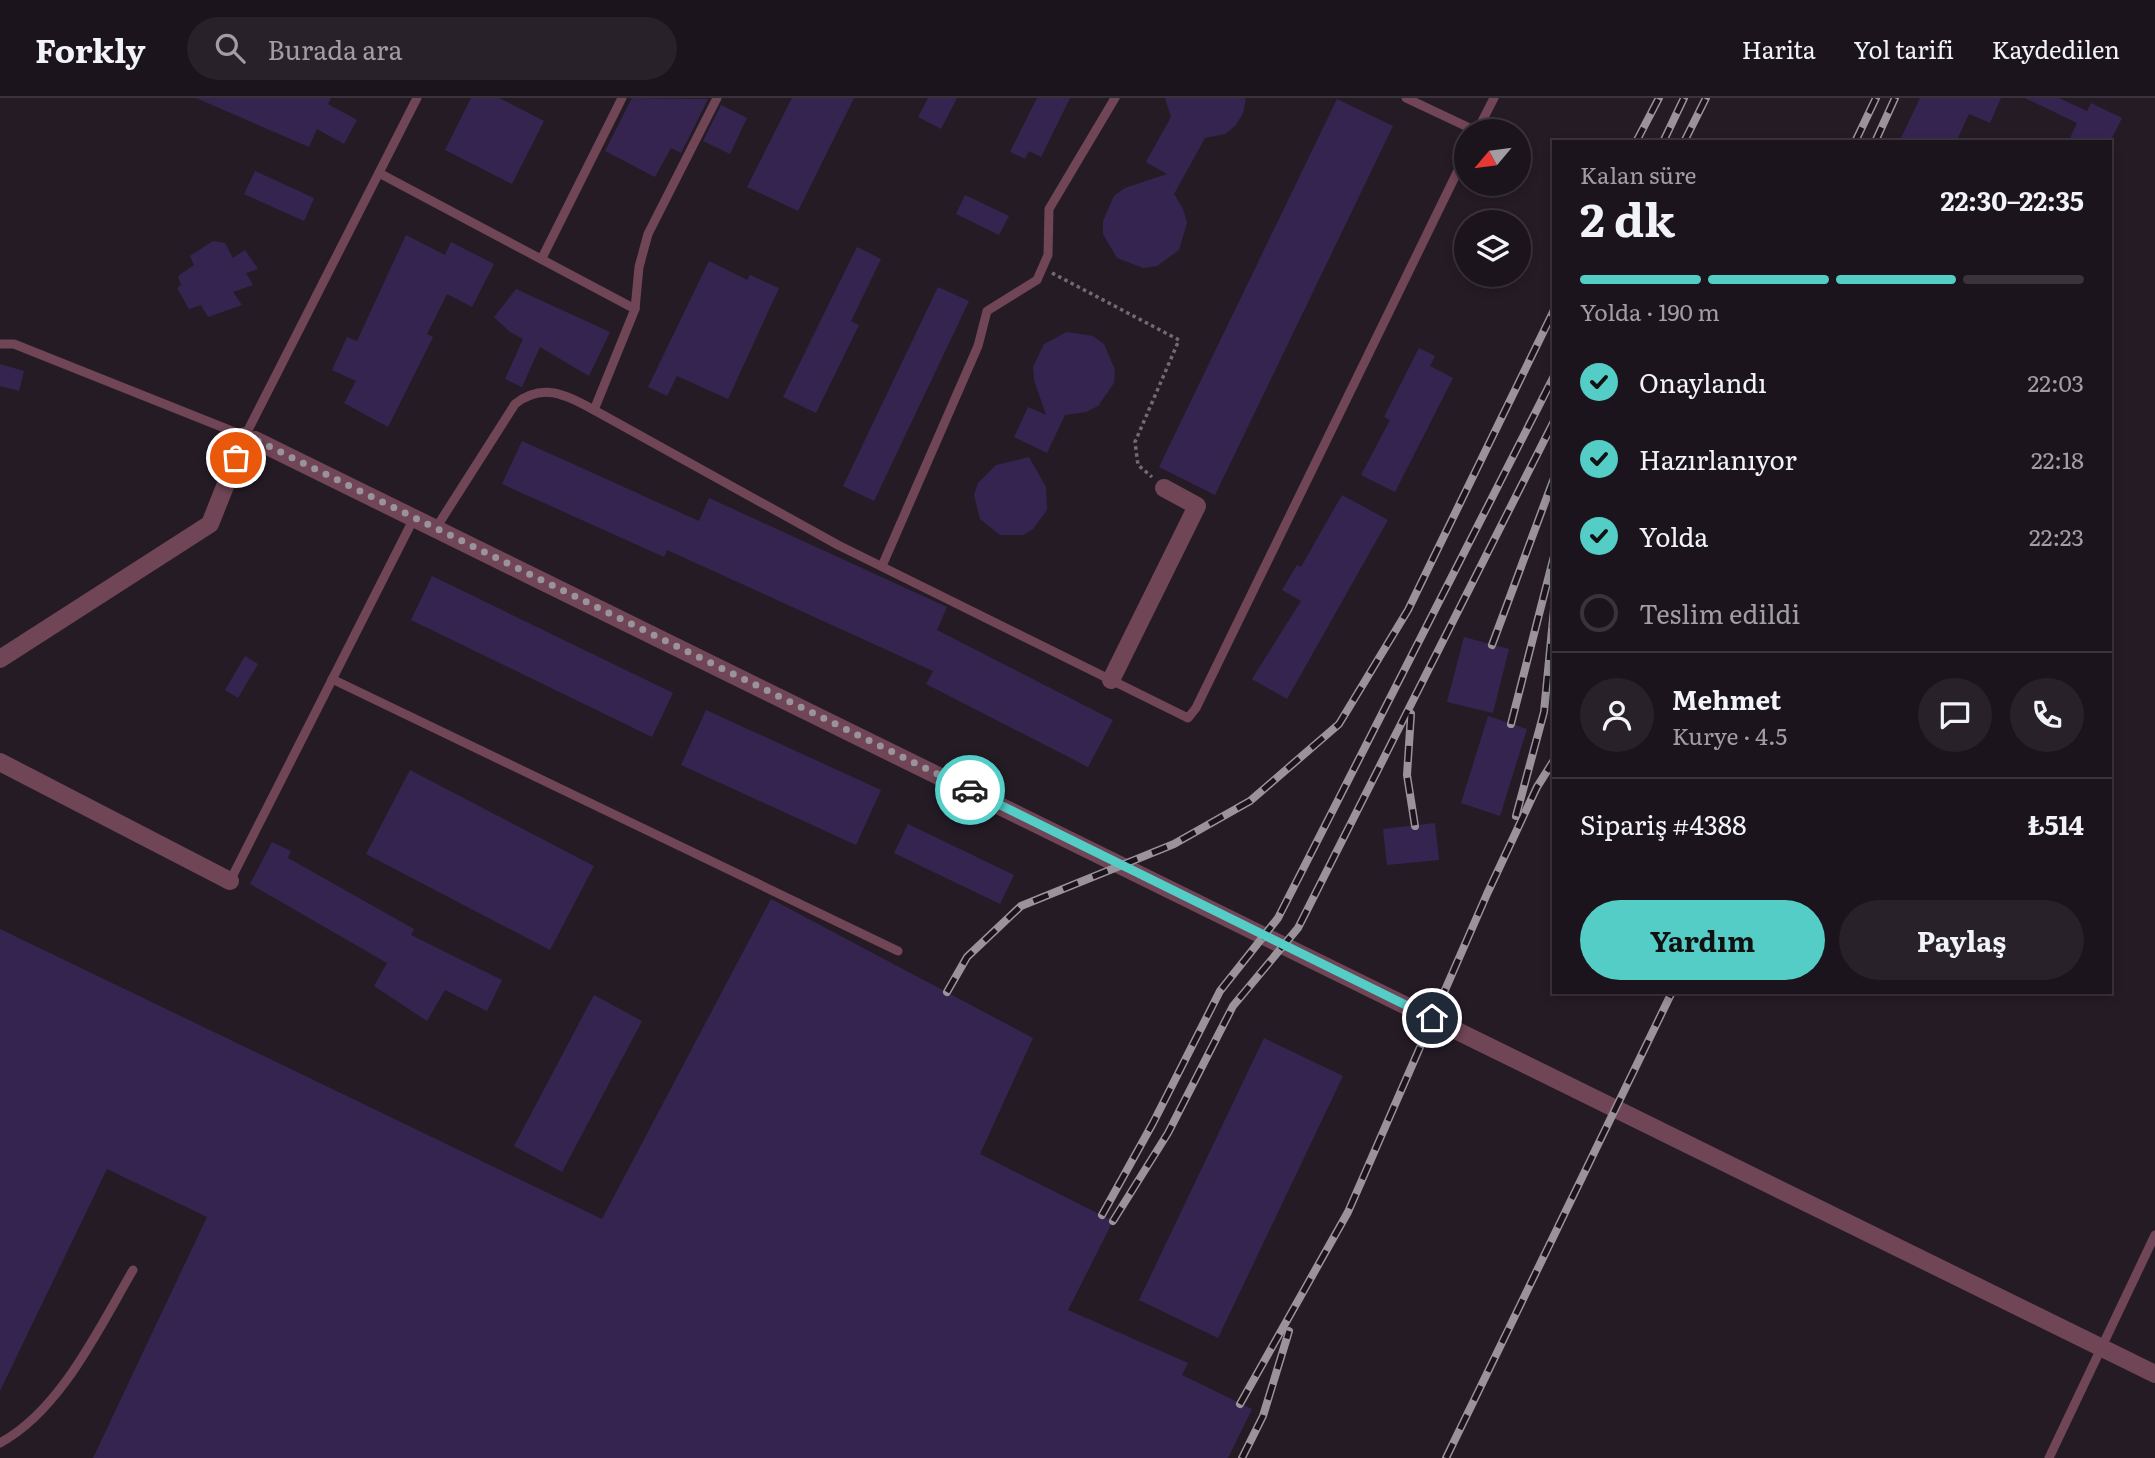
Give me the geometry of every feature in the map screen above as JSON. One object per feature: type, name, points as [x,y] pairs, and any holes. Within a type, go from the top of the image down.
[{"type":"street","points":[[0,659],[209,524],[250,438],[2155,1374]]},
{"type":"street","points":[[1111,680],[1197,506],[1164,488]]},
{"type":"street","points":[[0,762],[230,881]]},
{"type":"lane","points":[[0,344],[14,344],[250,438],[417,98]]},
{"type":"lane","points":[[542,258],[622,98]]},
{"type":"lane","points":[[594,410],[635,309],[639,267],[648,234],[717,98]]},
{"type":"lane","points":[[882,566],[978,346],[987,311],[1037,280],[1048,255],[1049,209],[1115,98]]},
{"type":"lane","points":[[1406,98],[1454,120]]},
{"type":"lane","points":[[1483,119],[1494,98]]},
{"type":"lane","points":[[379,173],[635,309]]},
{"type":"lane","points":[[436,528],[515,404],[541,391],[560,392],[882,566],[1188,718],[1196,708],[1454,179]]},
{"type":"lane","points":[[230,881],[414,518]]},
{"type":"lane","points":[[332,679],[898,951]]},
{"type":"lane","points":[[2049,1458],[2155,1235]]},
{"type":"lane","points":[[0,1443],[37,1413],[76,1367],[133,1270]]},
{"type":"path","points":[[1043,268],[1180,340],[1135,442],[1138,465],[1164,488]]},
{"type":"building","points":[[196,98],[331,98],[328,104],[357,120],[344,144],[317,129],[309,147]]},
{"type":"building","points":[[471,98],[499,98],[544,121],[512,184],[445,150]]},
{"type":"building","points":[[632,98],[708,99],[681,153],[671,148],[655,177],[605,151]]},
{"type":"building","points":[[792,98],[854,98],[798,211],[747,187]]},
{"type":"building","points":[[928,98],[957,98],[941,129],[918,117]]},
{"type":"building","points":[[1037,98],[1070,98],[1041,157],[1029,151],[1025,159],[1010,152]]},
{"type":"building","points":[[1165,98],[1246,98],[1243,113],[1236,125],[1225,134],[1205,138],[1174,194],[1187,223],[1179,250],[1157,266],[1143,268],[1117,258],[1103,234],[1103,221],[1114,196],[1125,188],[1167,174],[1146,162],[1171,117]]},
{"type":"building","points":[[1920,98],[2001,98],[1990,123],[1969,114],[1957,140],[1900,140]]},
{"type":"building","points":[[2025,98],[2059,98],[2087,111],[2091,103],[2122,118],[2111,140],[2070,138],[2077,123]]},
{"type":"building","points":[[1337,99],[1393,126],[1215,495],[1159,467]]},
{"type":"building","points":[[721,105],[747,118],[730,154],[703,141]]},
{"type":"building","points":[[255,171],[314,198],[304,221],[244,194]]},
{"type":"building","points":[[965,195],[1009,216],[999,235],[956,214]]},
{"type":"building","points":[[406,235],[445,255],[451,242],[494,264],[472,307],[447,294],[427,334],[433,337],[388,427],[344,403],[356,381],[332,370],[347,337],[357,341]]},
{"type":"building","points":[[213,241],[225,243],[233,258],[245,250],[258,269],[246,273],[253,285],[233,292],[242,305],[208,317],[201,305],[189,309],[177,288],[181,285],[178,276],[194,265],[190,256]]},
{"type":"building","points":[[857,247],[881,259],[851,321],[859,325],[816,413],[783,397]]},
{"type":"building","points":[[709,261],[747,280],[750,275],[779,288],[728,399],[677,376],[667,396],[648,387]]},
{"type":"building","points":[[938,287],[969,301],[874,501],[843,486]]},
{"type":"building","points":[[516,289],[610,332],[589,376],[540,347],[522,387],[505,379],[523,339],[510,332],[494,317]]},
{"type":"building","points":[[1067,332],[1093,336],[1104,344],[1115,370],[1114,383],[1098,406],[1086,412],[1065,415],[1047,453],[1014,437],[1028,407],[1046,415],[1034,380],[1033,367],[1044,344]]},
{"type":"building","points":[[1419,348],[1435,356],[1430,366],[1453,378],[1395,492],[1361,475],[1390,420],[1384,417]]},
{"type":"building","points":[[0,364],[24,371],[19,391],[0,386]]},
{"type":"building","points":[[522,441],[699,521],[709,498],[947,607],[937,630],[1113,720],[1088,767],[926,684],[933,671],[667,550],[664,557],[502,484]]},
{"type":"building","points":[[1029,457],[1046,487],[1047,510],[1033,529],[1023,535],[1000,535],[980,519],[974,495],[978,483],[996,465]]},
{"type":"building","points":[[1342,495],[1388,520],[1287,699],[1252,679],[1301,601],[1282,590],[1297,565],[1301,567]]},
{"type":"building","points":[[432,576],[673,693],[652,737],[411,620]]},
{"type":"building","points":[[1464,637],[1509,649],[1493,713],[1447,702]]},
{"type":"building","points":[[245,656],[258,664],[238,698],[225,690]]},
{"type":"building","points":[[706,710],[881,790],[856,845],[681,765]]},
{"type":"building","points":[[1488,716],[1527,729],[1500,816],[1461,803]]},
{"type":"building","points":[[410,770],[594,866],[550,950],[366,854]]},
{"type":"building","points":[[1435,823],[1439,860],[1387,865],[1383,829]]},
{"type":"building","points":[[908,824],[1014,875],[1000,904],[894,853]]},
{"type":"building","points":[[272,842],[291,851],[288,858],[414,929],[411,935],[502,980],[487,1011],[445,990],[427,1021],[374,986],[387,963],[250,884]]},
{"type":"building","points":[[771,899],[1033,1038],[980,1154],[1113,1221],[1068,1310],[1188,1363],[1182,1375],[1252,1409],[1228,1458],[93,1458],[207,1217],[107,1169],[0,1391],[0,929],[602,1219]]},
{"type":"building","points":[[594,995],[642,1021],[562,1172],[514,1146]]},
{"type":"building","points":[[1264,1038],[1343,1076],[1218,1338],[1139,1300]]},
{"type":"railway","points":[[1637,140],[1659,98]]},
{"type":"railway","points":[[1664,140],[1684,98]]},
{"type":"railway","points":[[1685,140],[1706,98]]},
{"type":"railway","points":[[1856,140],[1876,98]]},
{"type":"railway","points":[[1876,140],[1895,98]]},
{"type":"railway","points":[[947,992],[967,957],[1021,906],[1174,844],[1250,801],[1339,724],[1408,610],[1552,314]]},
{"type":"railway","points":[[1102,1215],[1153,1123],[1220,991],[1278,918],[1552,380]]},
{"type":"railway","points":[[1113,1221],[1168,1133],[1233,1006],[1298,928],[1552,425]]},
{"type":"railway","points":[[1492,645],[1552,483]]},
{"type":"railway","points":[[1511,724],[1552,564]]},
{"type":"railway","points":[[1516,816],[1544,712],[1552,630]]},
{"type":"railway","points":[[1411,714],[1407,775],[1415,826]]},
{"type":"railway","points":[[1240,1404],[1348,1212],[1487,894],[1537,787],[1552,763]]},
{"type":"railway","points":[[1446,1458],[1671,994]]},
{"type":"railway","points":[[1242,1458],[1263,1416],[1289,1331]]},
{"type":"way so far","points":[[236,458],[245,436],[256,440],[970,790]]},
{"type":"route","points":[[970,790],[1432,1018]]}]
